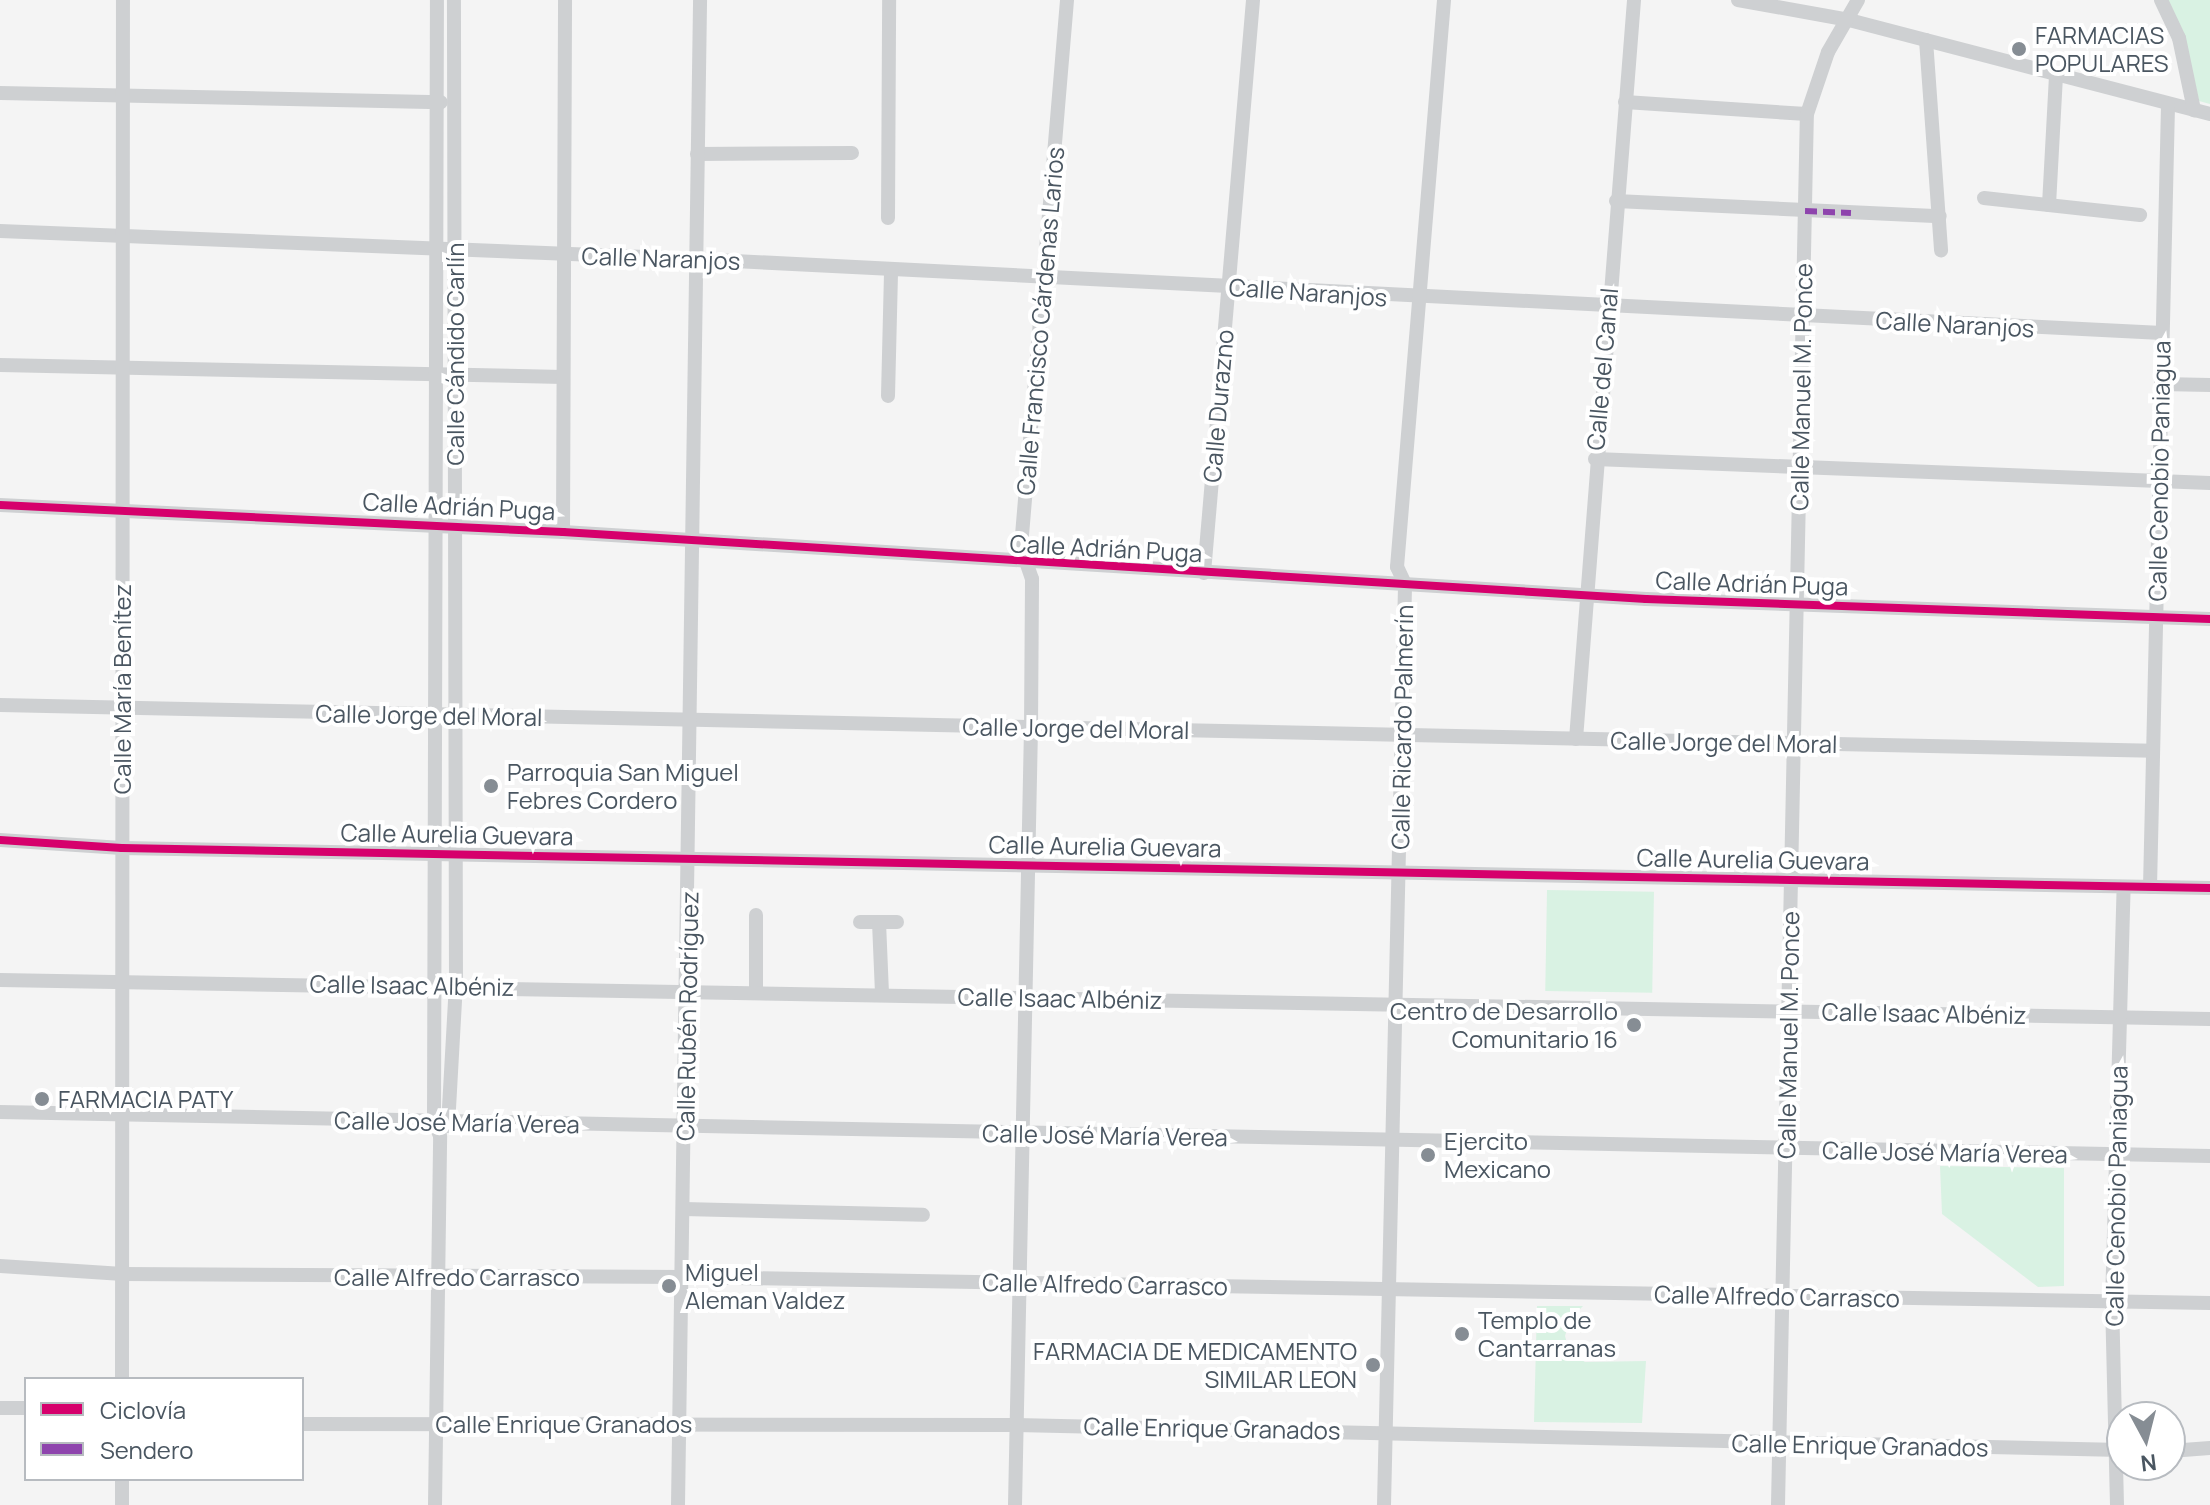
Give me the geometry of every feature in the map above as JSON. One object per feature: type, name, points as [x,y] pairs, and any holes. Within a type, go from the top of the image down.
[{"type":"street","name":"Calle María Benítez","points":[[122,1377],[123,0]]},
{"type":"street","name":"Calle Cándido Carlín","points":[[435,1505],[440,1136],[434,1121],[438,249],[433,101],[437,0]]},
{"type":"street","name":"Calle Cándido Carlín","points":[[451,1122],[456,985],[454,0]]},
{"type":"street","points":[[563,532],[565,0]]},
{"type":"street","name":"Calle Rubén Rodríguez","points":[[678,1505],[690,859],[690,541],[700,0]]},
{"type":"street","points":[[888,218],[889,0]]},
{"type":"street","name":"Calle Francisco Cárdenas Larios","points":[[1015,1505],[1032,579],[1021,547],[1067,0]]},
{"type":"street","name":"Calle Durazno","points":[[1204,573],[1253,0]]},
{"type":"street","name":"Calle Ricardo Palmerín","points":[[1384,1505],[1405,584],[1397,567],[1444,0]]},
{"type":"street","name":"Calle del Canal","points":[[1576,739],[1584,596],[1634,0]]},
{"type":"street","points":[[1738,0],[1849,20],[2210,114]]},
{"type":"street","name":"Calle Manuel M. Ponce","points":[[1778,1505],[1789,1010],[1791,743],[1807,114],[1817,77],[1858,0]]},
{"type":"street","points":[[2161,0],[2179,38],[2194,110]]},
{"type":"street","points":[[1926,40],[1941,250]]},
{"type":"street","points":[[2049,205],[2056,74]]},
{"type":"street","points":[[0,93],[454,102]]},
{"type":"street","points":[[1625,102],[1807,114]]},
{"type":"street","name":"Calle Cenobio Paniagua","points":[[2150,887],[2168,104]]},
{"type":"street","points":[[697,154],[852,153]]},
{"type":"street","points":[[1984,198],[2049,205],[2066,211],[2140,215]]},
{"type":"street","points":[[1616,201],[1940,216]]},
{"type":"street","name":"Calle Naranjos","points":[[0,231],[123,232],[1044,276],[1419,299],[2162,333]]},
{"type":"street","points":[[888,396],[891,269]]},
{"type":"street","points":[[0,365],[563,377]]},
{"type":"street","points":[[2161,384],[2210,385]]},
{"type":"street","points":[[1595,459],[2159,485],[2210,483]]},
{"type":"street","name":"Calle Adrián Puga","points":[[0,505],[123,507],[563,532],[1584,596],[2210,619]]},
{"type":"street","name":"Calle Jorge del Moral","points":[[0,705],[2153,751]]},
{"type":"street","name":"Calle Aurelia Guevara","points":[[0,840],[122,848],[2210,888]]},
{"type":"street","name":"Calle Cenobio Paniagua","points":[[2117,1401],[2112,1304],[2124,887]]},
{"type":"street","points":[[756,915],[756,991]]},
{"type":"street","points":[[860,922],[897,922]]},
{"type":"street","points":[[879,922],[882,994]]},
{"type":"street","name":"Calle Isaac Albéniz","points":[[0,980],[434,984],[2210,1019]]},
{"type":"street","name":"Calle José María Verea","points":[[0,1112],[2210,1156]]},
{"type":"street","points":[[440,1136],[451,1122]]},
{"type":"street","points":[[684,1209],[923,1215]]},
{"type":"street","name":"Calle Alfredo Carrasco","points":[[0,1266],[123,1274],[683,1277],[1783,1295],[2112,1304],[2210,1303]]},
{"type":"street","points":[[0,1408],[24,1408]]},
{"type":"street","name":"Calle Enrique Granados","points":[[304,1424],[1016,1425],[1386,1431],[1780,1444],[2106,1450]]},
{"type":"street","points":[[2186,1450],[2210,1448]]},
{"type":"street","points":[[122,1481],[122,1505]]},
{"type":"street","name":"Calle Cenobio Paniagua","points":[[2117,1505],[2118,1481]]},
{"type":"green space","points":[[2166,0],[2210,0],[2210,104],[2199,101],[2183,31]]},
{"type":"green space","points":[[1547,890],[1654,892],[1652,993],[1545,991]]},
{"type":"green space","points":[[1940,1166],[2064,1168],[2064,1286],[2038,1287],[1942,1214]]},
{"type":"green space","points":[[1537,1306],[1583,1306],[1570,1319],[1565,1336],[1570,1353],[1585,1362],[1646,1361],[1642,1423],[1534,1422]]},
{"type":"marked path","points":[[1805,211],[1851,213]]},
{"type":"cycle path","points":[[0,505],[563,532],[1646,599],[2210,619]]},
{"type":"cycle path","points":[[0,840],[122,848],[2210,888]]},
{"type":"place","name":"FARMACIAS POPULARES","points":[[2019,49]]},
{"type":"place","name":"Parroquia San Miguel Febres Cordero","points":[[491,786]]},
{"type":"place","name":"Centro de Desarrollo Comunitario 16","points":[[1634,1025]]},
{"type":"place","name":"FARMACIA PATY","points":[[42,1099]]},
{"type":"place","name":"Ejercito Mexicano","points":[[1428,1155]]},
{"type":"place","name":"Miguel Aleman Valdez","points":[[669,1286]]},
{"type":"place","name":"Templo de Cantarranas","points":[[1462,1334]]},
{"type":"place","name":"FARMACIA DE MEDICAMENTO SIMILAR LEON","points":[[1373,1365]]}]
